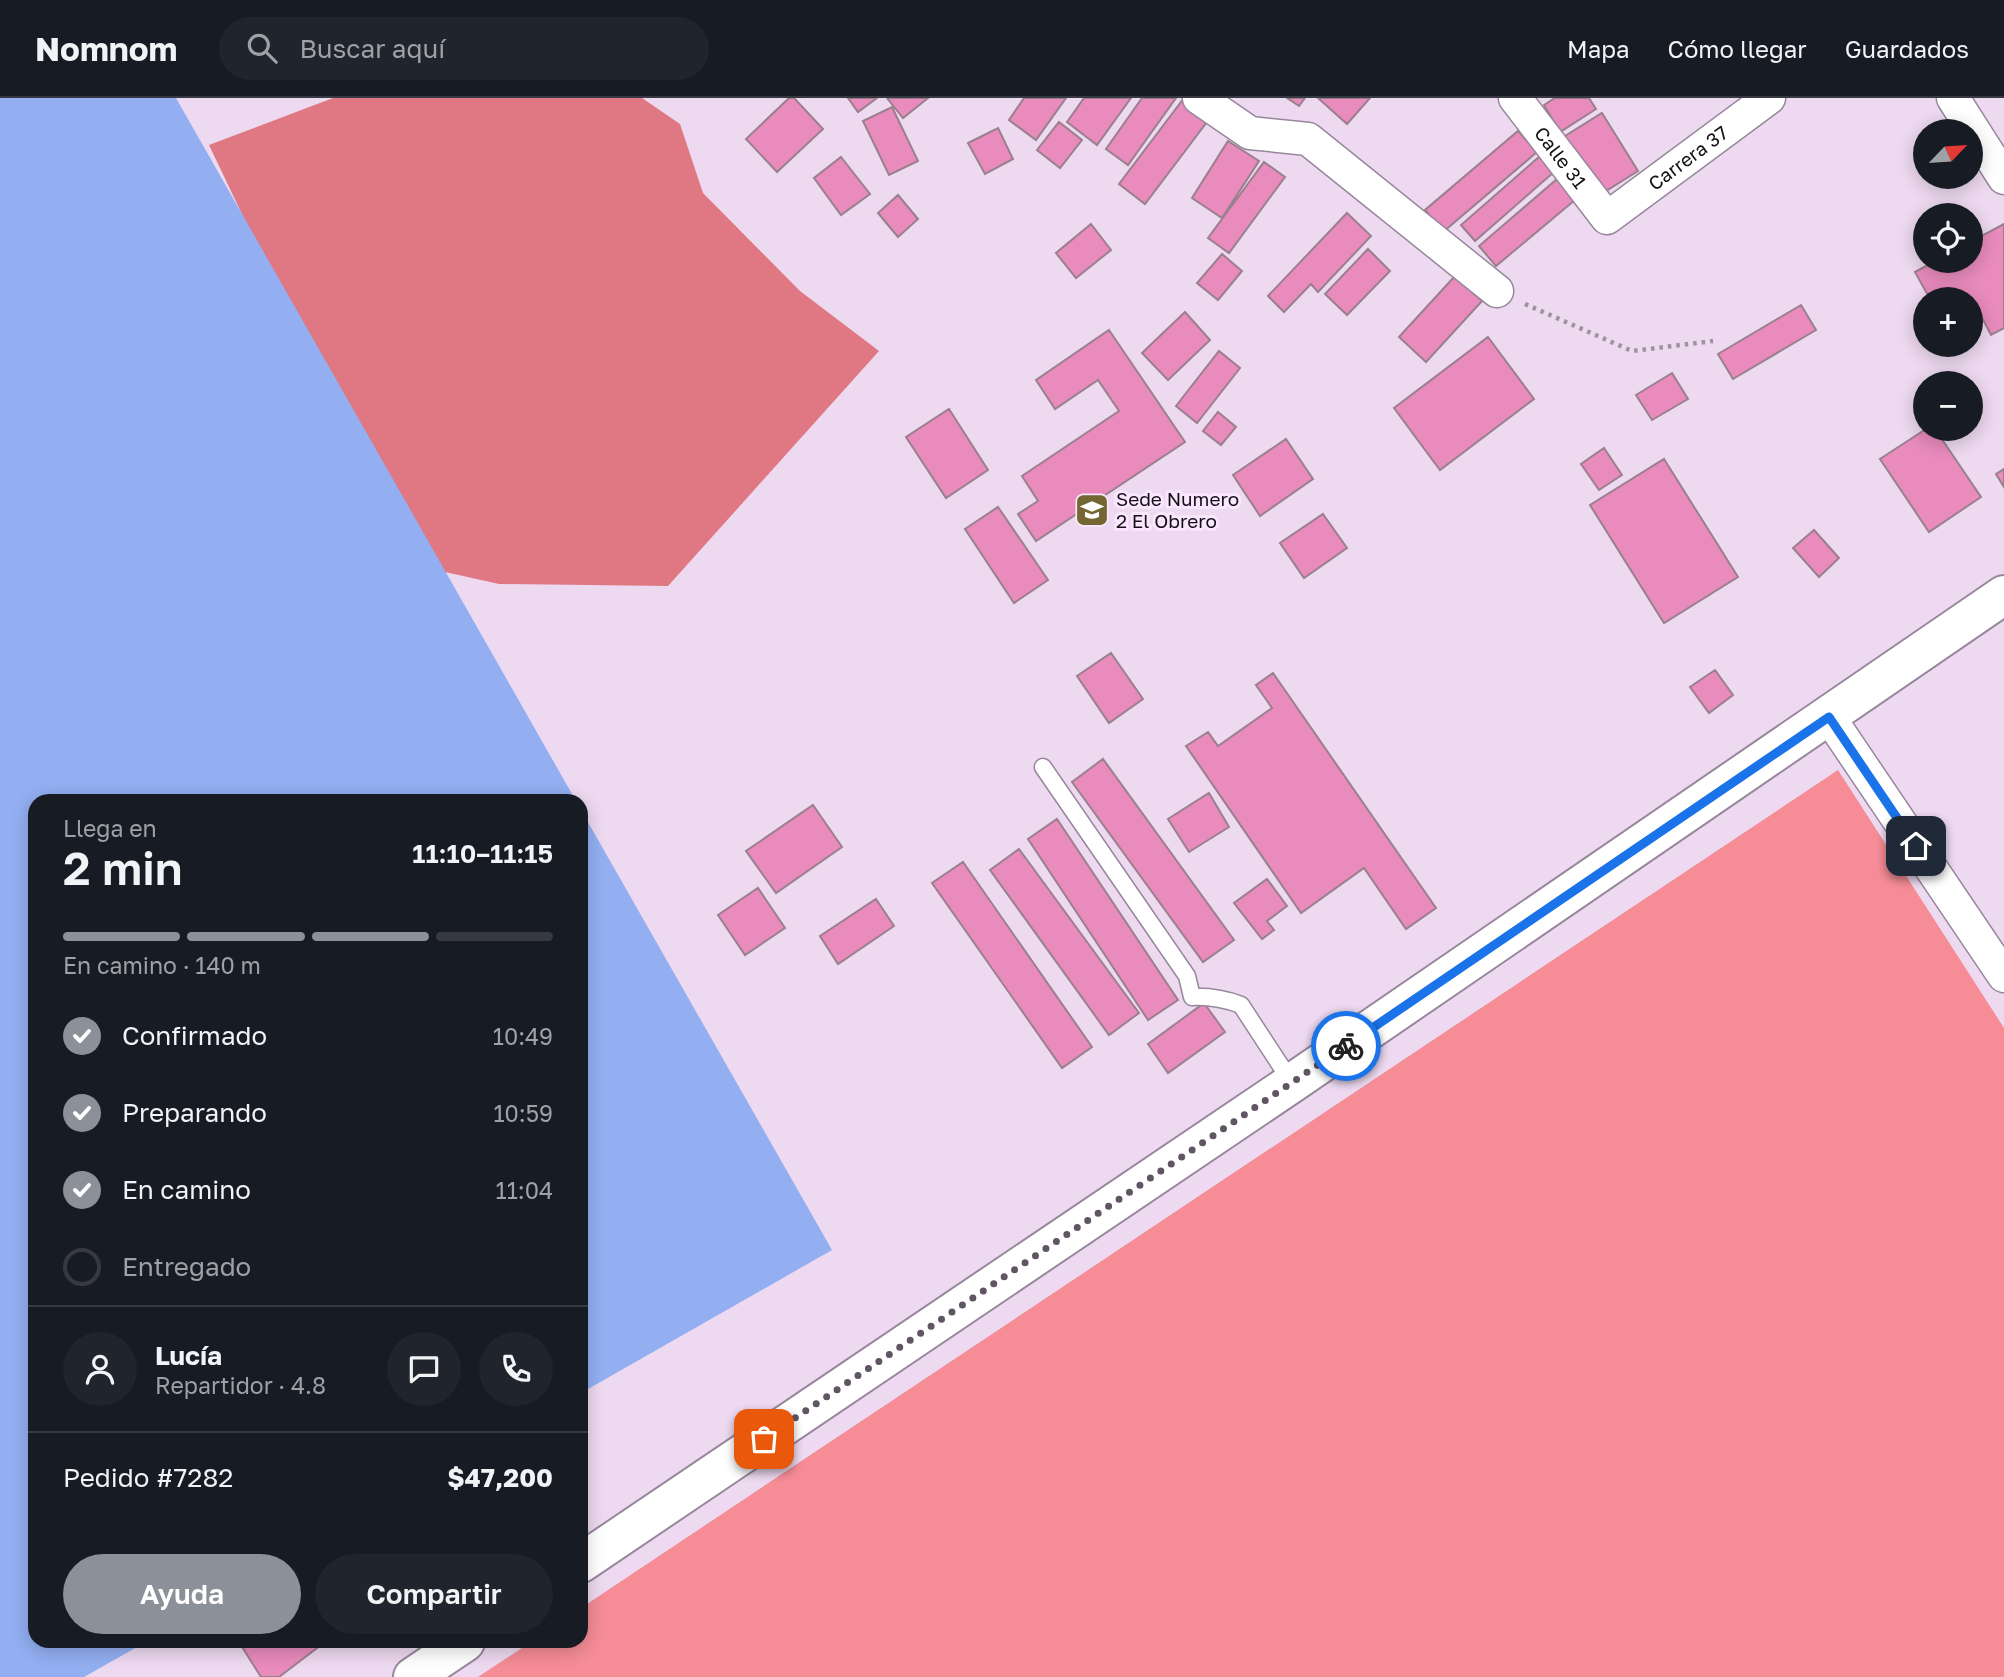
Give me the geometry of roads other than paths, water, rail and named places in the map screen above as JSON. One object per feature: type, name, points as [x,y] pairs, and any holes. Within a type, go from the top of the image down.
[{"type":"main road","points":[[588,1558],[1292,1083],[2004,595]]},
{"type":"main road","points":[[413,1677],[456,1648]]},
{"type":"street","points":[[1199,98],[1250,133],[1308,139],[1497,291]]},
{"type":"street","name":"Calle 31","points":[[1515,98],[1607,218]]},
{"type":"street","name":"Carrera 37","points":[[1607,218],[1769,98]]},
{"type":"street","points":[[1953,98],[2004,178]]},
{"type":"street","points":[[1829,717],[2004,975]]},
{"type":"lane","points":[[1043,767],[1187,976],[1192,997],[1208,996],[1241,1005],[1292,1083]]},
{"type":"water","points":[[0,98],[176,98],[572,794],[28,794],[28,1648],[135,1648],[84,1677],[0,1677]]},
{"type":"water","points":[[588,822],[832,1250],[588,1389]]},
{"type":"place","name":"Sede Numero 2 El Obrero","points":[[1092,510]]}]
